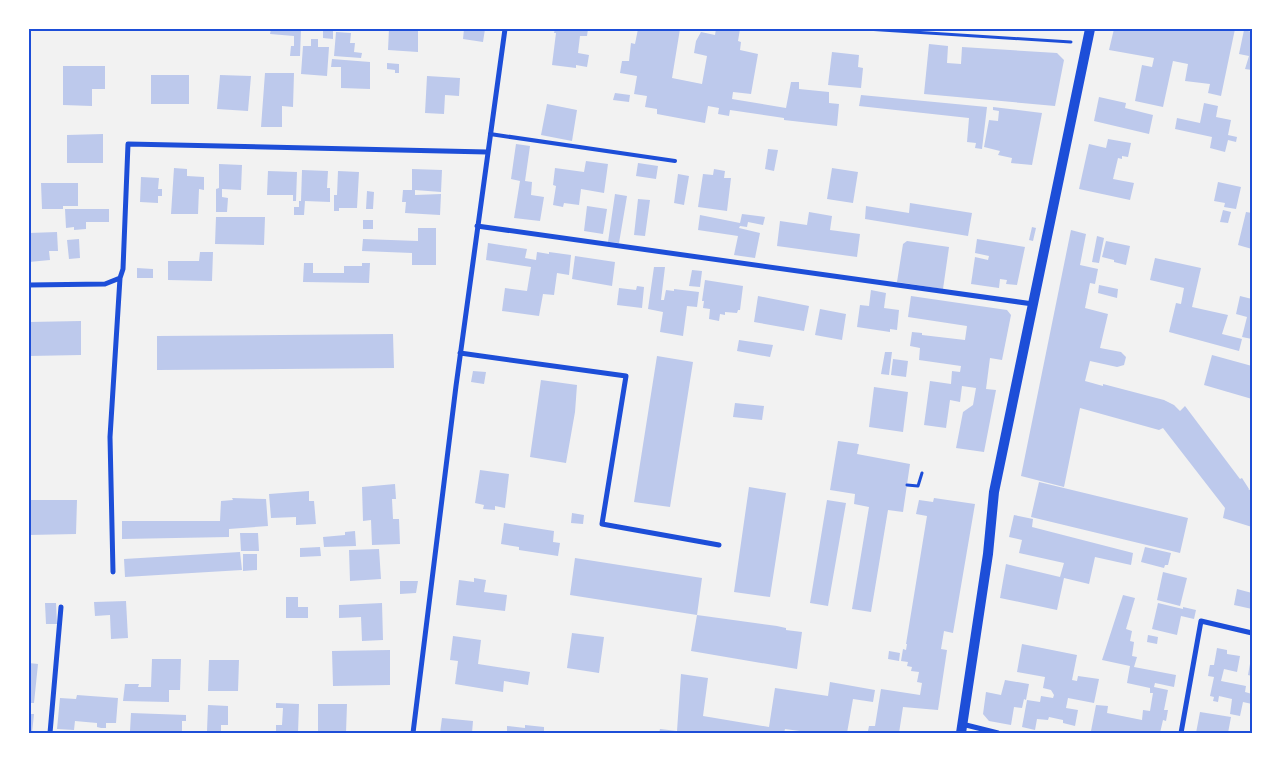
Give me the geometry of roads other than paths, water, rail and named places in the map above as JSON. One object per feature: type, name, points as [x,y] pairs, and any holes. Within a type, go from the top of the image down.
[{"type":"main road","points":[[961,729],[988,554],[994,492],[1090,29]]},
{"type":"street","points":[[413,733],[460,353],[505,29]]},
{"type":"street","points":[[113,572],[110,437],[120,278],[123,269],[128,144],[487,152]]},
{"type":"street","points":[[477,226],[1033,304]]},
{"type":"street","points":[[29,285],[105,284],[120,278]]},
{"type":"street","points":[[460,353],[626,376],[602,524],[719,545]]},
{"type":"street","points":[[50,733],[61,607]]},
{"type":"street","points":[[1181,733],[1202,621],[1252,633]]},
{"type":"street","points":[[961,729],[998,733]]},
{"type":"lane","points":[[490,134],[674,161]]}]
